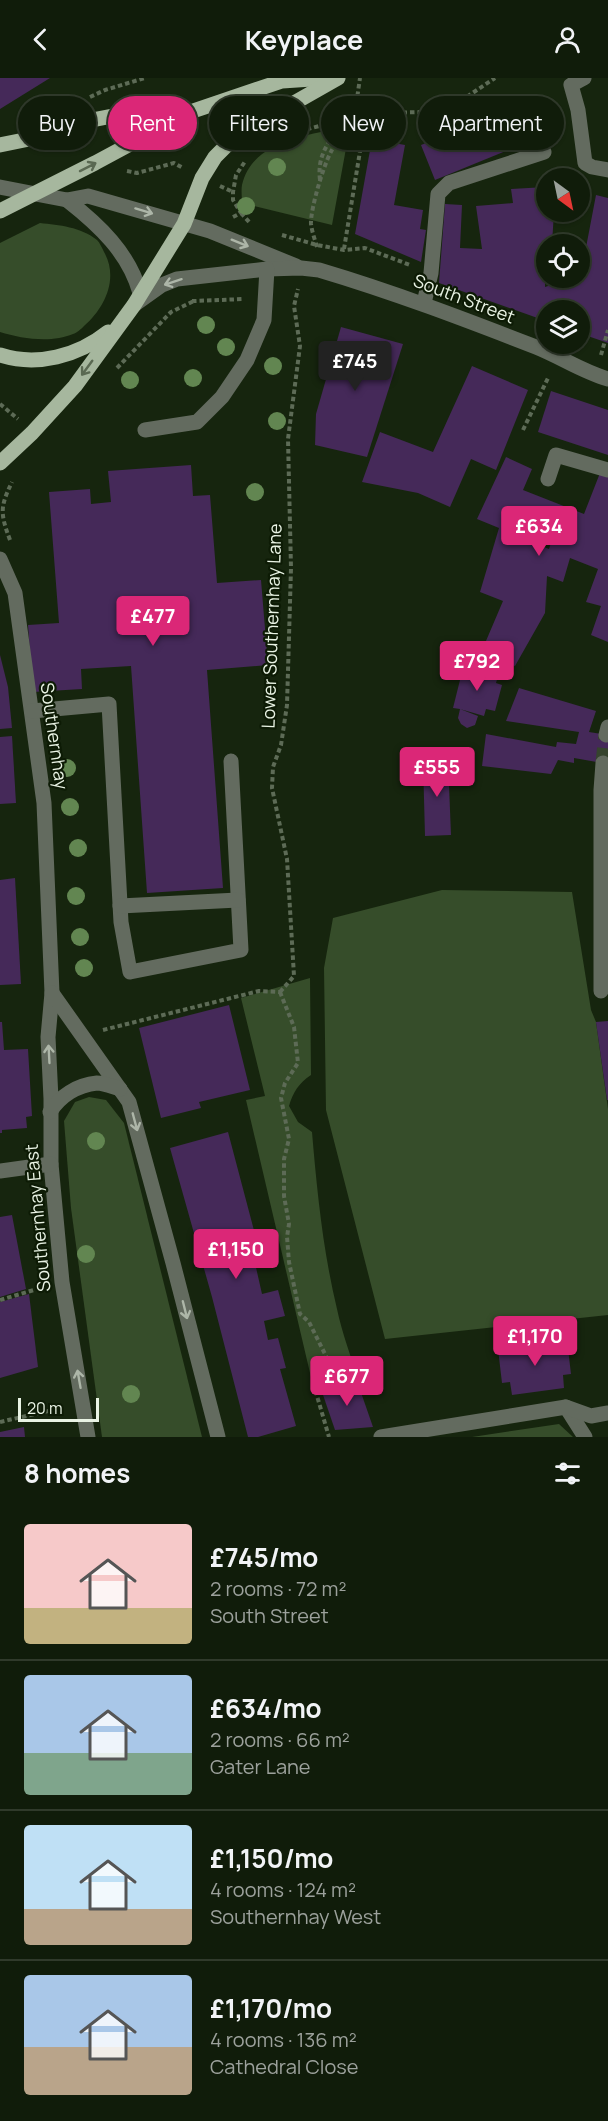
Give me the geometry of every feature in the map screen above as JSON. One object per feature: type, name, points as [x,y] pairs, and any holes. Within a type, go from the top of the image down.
[{"type":"main road","points":[[197,110],[282,81],[327,78]]},
{"type":"main road","points":[[0,463],[32,433],[75,386],[122,321],[184,224],[209,165],[226,146],[338,78]]},
{"type":"main road","points":[[0,145],[39,137],[108,117]]},
{"type":"main road","points":[[0,211],[117,150]]},
{"type":"main road","points":[[0,355],[35,361],[61,356],[78,351],[98,340],[122,321]]},
{"type":"street","points":[[584,78],[571,85],[578,110],[585,163],[591,167],[608,170]]},
{"type":"street","points":[[424,303],[431,273],[438,194],[449,183],[544,152]]},
{"type":"street","points":[[0,187],[67,200],[88,216],[118,248],[136,278],[137,299]]},
{"type":"street","name":"South Street","points":[[67,200],[88,196],[210,231],[301,268]]},
{"type":"street","points":[[145,430],[197,422],[222,397],[247,360],[264,320],[267,268]]},
{"type":"street","name":"South Street","points":[[137,299],[177,279],[267,268],[318,270],[424,303],[559,356],[595,376],[608,379]]},
{"type":"street","points":[[548,479],[556,455],[608,470]]},
{"type":"street","name":"Southernhay","points":[[0,559],[15,593],[44,802],[52,993]]},
{"type":"street","points":[[32,711],[109,704],[120,906],[130,972],[241,950],[231,761]]},
{"type":"street","points":[[600,991],[603,763]]},
{"type":"street","points":[[120,906],[238,900]]},
{"type":"street","points":[[52,993],[129,1102],[218,1437]]},
{"type":"street","name":"Southernhay East","points":[[52,993],[48,1037],[51,1164],[62,1282],[88,1437]]},
{"type":"street","points":[[50,1112],[58,1100],[71,1091],[98,1083],[120,1089]]},
{"type":"street","points":[[0,1171],[51,1164]]},
{"type":"street","points":[[566,1407],[585,1437]]},
{"type":"street","points":[[381,1437],[566,1407],[591,1416],[608,1413]]},
{"type":"path","points":[[318,270],[311,223],[320,181],[327,158],[336,144],[352,133],[360,78]]},
{"type":"path","points":[[406,111],[423,112],[459,102],[495,78]]},
{"type":"path","points":[[320,181],[319,170],[323,150]]},
{"type":"path","points":[[344,250],[360,150]]},
{"type":"path","points":[[210,231],[241,213],[233,200],[236,175],[244,162],[252,155]]},
{"type":"path","name":"Lower Southernhay Lane","points":[[280,992],[294,976],[287,858],[272,788],[273,767],[281,745],[287,705],[291,568],[288,439],[300,346],[294,306],[301,268]]},
{"type":"path","points":[[192,277],[194,301],[265,299],[294,306]]},
{"type":"path","points":[[523,430],[559,356]]},
{"type":"path","points":[[0,404],[21,421]]},
{"type":"path","points":[[83,1037],[111,1027],[259,991],[280,992],[294,1027],[298,1063],[285,1083],[280,1098],[289,1139],[284,1159],[284,1197],[289,1224],[286,1237],[288,1262],[300,1314],[309,1322],[326,1356],[323,1373],[316,1382],[315,1389],[329,1437]]},
{"type":"path","points":[[0,1300],[62,1282]]},
{"type":"path","points":[[0,1422],[83,1404]]},
{"type":"green space","points":[[321,132],[321,150],[346,150],[332,225],[242,203],[242,185],[248,170],[257,159],[269,150],[309,150],[309,135]]},
{"type":"green space","points":[[40,223],[70,227],[91,236],[101,246],[108,262],[110,282],[104,302],[92,319],[80,330],[65,337],[27,338],[0,332],[0,243]]},
{"type":"green space","points":[[442,890],[572,892],[591,1010],[596,1022],[608,1109],[608,1315],[385,1339],[326,1110],[324,968],[333,918]]},
{"type":"green space","points":[[310,978],[311,1075],[297,1088],[289,1106],[298,1122],[312,1132],[318,1199],[328,1265],[339,1318],[358,1380],[314,1390],[246,1100],[265,1096],[241,998]]},
{"type":"green space","points":[[89,1097],[106,1100],[124,1123],[202,1437],[102,1437],[71,1208],[64,1121],[75,1102]]},
{"type":"green space","points":[[559,1424],[573,1437],[472,1437]]},
{"type":"building","points":[[0,78],[50,78],[18,96],[0,109]]},
{"type":"building","points":[[370,150],[404,150],[394,205],[423,210],[420,229],[426,230],[421,262],[355,234]]},
{"type":"building","points":[[423,150],[508,150],[435,180]]},
{"type":"building","points":[[536,188],[536,222],[553,222],[553,234],[536,234],[536,288],[590,288],[589,234],[596,195],[608,198],[608,343],[590,337],[590,300],[536,300],[536,317],[439,283],[445,204],[462,205],[460,248],[482,249],[476,206],[513,203],[511,189]]},
{"type":"building","points":[[341,327],[403,344],[367,457],[315,445],[316,414]]},
{"type":"building","points":[[472,366],[528,390],[496,470],[471,459],[450,507],[418,493],[362,482],[380,432],[433,452]]},
{"type":"building","points":[[551,391],[608,410],[608,455],[538,432]]},
{"type":"building","points":[[506,457],[532,469],[523,490],[584,514],[600,473],[608,476],[608,642],[591,635],[601,606],[586,602],[598,569],[570,558],[563,582],[547,576],[545,613],[515,666],[480,655],[503,601],[480,592],[499,528],[477,519]],"holes":[[[515,507],[557,524],[549,549],[504,531]]]},
{"type":"building","points":[[191,465],[193,496],[210,495],[217,583],[261,580],[268,665],[207,670],[223,888],[147,893],[131,666],[81,669],[82,689],[33,692],[28,625],[59,623],[49,492],[90,489],[91,504],[111,502],[108,471]]},
{"type":"building","points":[[0,655],[8,687],[12,728],[0,729]]},
{"type":"building","points":[[465,660],[500,669],[496,683],[502,685],[495,711],[486,709],[484,716],[453,708]]},
{"type":"building","points":[[519,688],[596,711],[589,732],[608,735],[608,764],[574,758],[574,763],[558,760],[551,774],[482,766],[486,734],[556,747],[557,742],[576,744],[579,732],[506,721]]},
{"type":"building","points":[[460,709],[478,716],[475,725],[467,728],[461,724],[458,718]]},
{"type":"building","points":[[12,736],[16,803],[0,804],[0,737]]},
{"type":"building","points":[[448,760],[451,835],[425,836],[423,761]]},
{"type":"building","points":[[15,878],[21,984],[0,985],[0,880]]},
{"type":"building","points":[[229,1005],[250,1090],[199,1102],[201,1108],[161,1118],[139,1028]]},
{"type":"building","points":[[608,1021],[608,1100],[607,1100],[596,1022]]},
{"type":"building","points":[[0,1022],[2,1022],[4,1050],[28,1049],[32,1116],[26,1117],[27,1128],[2,1130],[2,1133],[0,1133]]},
{"type":"building","points":[[228,1132],[256,1238],[265,1236],[271,1259],[255,1263],[262,1294],[278,1290],[285,1316],[264,1321],[268,1340],[278,1338],[286,1368],[280,1369],[296,1426],[258,1437],[248,1437],[170,1148]]},
{"type":"building","points":[[12,1215],[26,1289],[0,1297],[0,1217]]},
{"type":"building","points":[[29,1294],[38,1367],[0,1378],[0,1302]]},
{"type":"building","points":[[567,1340],[571,1374],[563,1375],[564,1388],[512,1395],[510,1382],[502,1383],[498,1349]]},
{"type":"building","points":[[357,1381],[373,1427],[335,1430],[321,1389]]},
{"type":"building","points":[[24,1427],[25,1437],[0,1437],[0,1432]]},
{"type":"tunnel","points":[[603,763],[606,735]]}]
